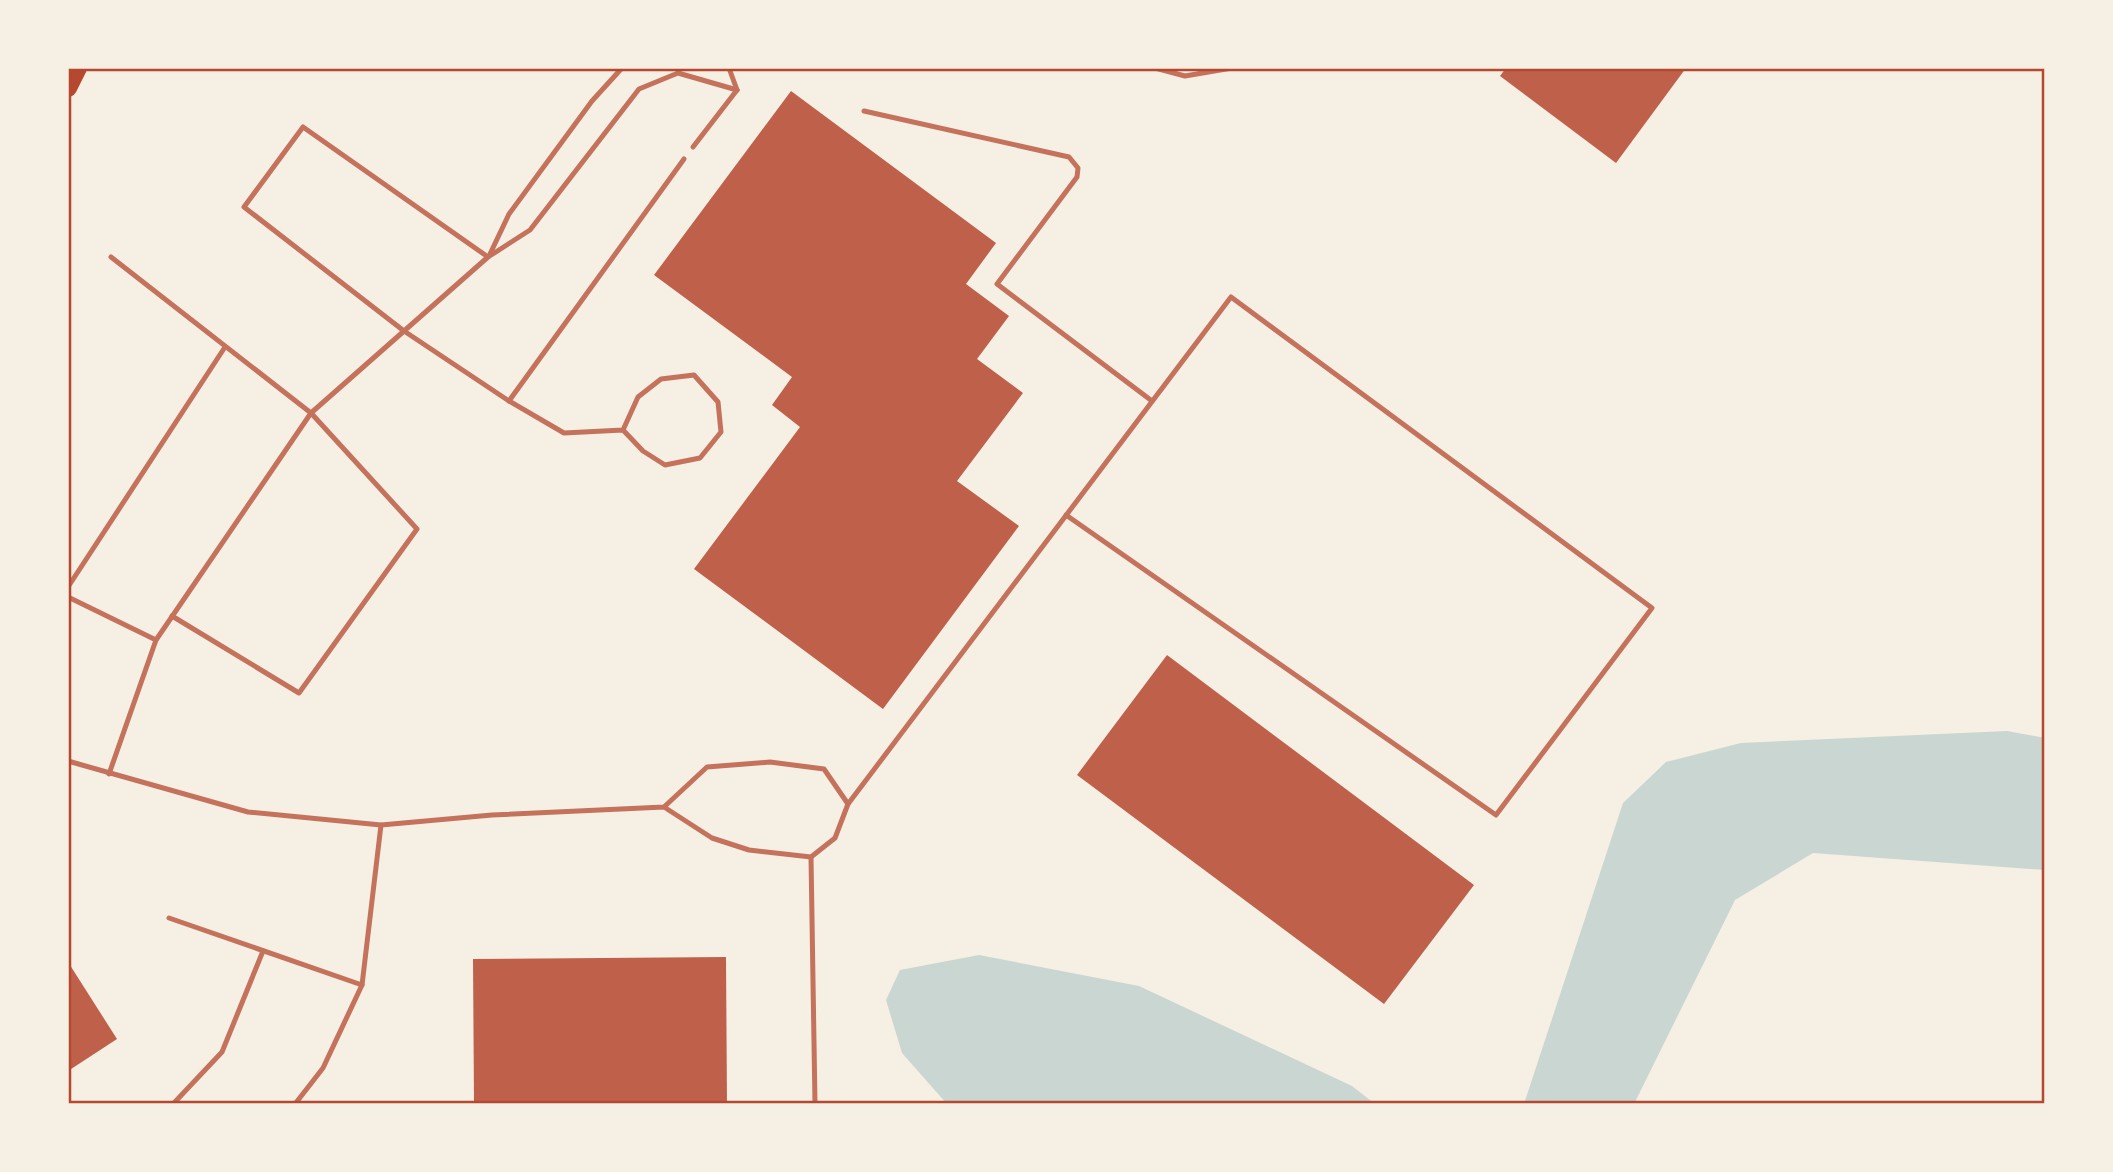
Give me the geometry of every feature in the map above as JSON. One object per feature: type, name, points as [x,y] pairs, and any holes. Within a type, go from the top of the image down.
[{"type":"main road","points":[[68,88],[78,68]]},
{"type":"lane","points":[[488,257],[509,214],[592,101],[622,68]]},
{"type":"lane","points":[[729,68],[737,90]]},
{"type":"lane","points":[[1155,68],[1185,76],[1232,68]]},
{"type":"lane","points":[[109,774],[156,640],[311,413],[488,257],[530,230],[639,89],[678,73],[737,90]]},
{"type":"lane","points":[[693,147],[737,90]]},
{"type":"lane","points":[[864,111],[1069,157],[1074,162],[1078,168],[1077,177],[996,284],[1152,401]]},
{"type":"lane","points":[[488,257],[303,127],[244,207],[404,331],[509,401],[564,433],[623,430],[643,451],[665,465],[700,458],[721,432],[718,402],[694,375],[661,379],[638,397],[623,430]]},
{"type":"lane","points":[[509,401],[684,159]]},
{"type":"lane","points":[[111,257],[311,413],[417,529],[299,693],[172,616]]},
{"type":"lane","points":[[68,761],[248,812],[381,825],[492,815],[664,807],[712,838],[749,850],[811,857],[835,838],[848,804],[1231,297],[1653,608],[1496,815],[1066,516]]},
{"type":"lane","points":[[68,587],[225,346]]},
{"type":"lane","points":[[68,597],[156,640]]},
{"type":"lane","points":[[664,807],[708,766],[770,762],[824,769],[848,804]]},
{"type":"lane","points":[[295,1104],[323,1068],[362,985],[381,825]]},
{"type":"lane","points":[[811,857],[815,1104]]},
{"type":"lane","points":[[169,918],[362,985]]},
{"type":"lane","points":[[173,1104],[222,1052],[263,951]]},
{"type":"shaded area","points":[[2007,731],[2045,738],[2045,870],[1813,853],[1735,900],[1634,1104],[1524,1104],[1623,803],[1666,762],[1741,743]]},
{"type":"shaded area","points":[[979,955],[1139,986],[1352,1086],[1375,1104],[947,1104],[902,1053],[886,1000],[900,970]]},
{"type":"building","points":[[1506,68],[1686,68],[1616,163],[1500,76]]},
{"type":"building","points":[[791,91],[996,243],[966,284],[1009,316],[977,359],[1023,393],[957,481],[1019,526],[883,709],[694,569],[800,427],[772,405],[792,377],[654,275]]},
{"type":"building","points":[[1167,655],[1474,885],[1384,1004],[1077,775]]},
{"type":"building","points":[[726,957],[727,1104],[474,1104],[473,959]]},
{"type":"building","points":[[68,962],[117,1039],[68,1071]]}]
